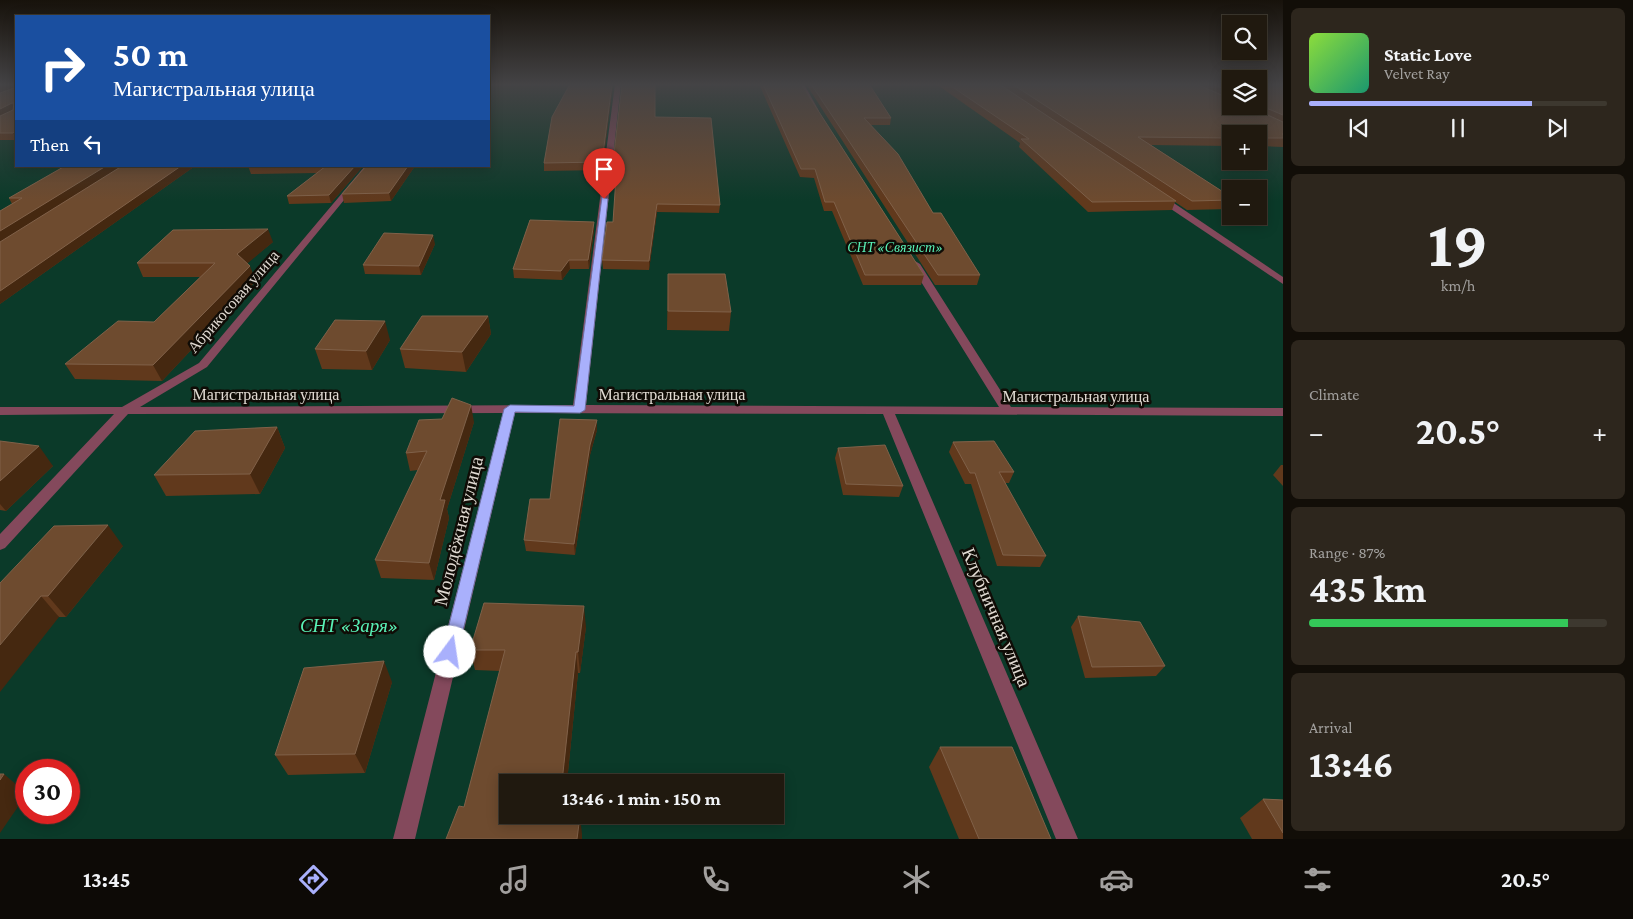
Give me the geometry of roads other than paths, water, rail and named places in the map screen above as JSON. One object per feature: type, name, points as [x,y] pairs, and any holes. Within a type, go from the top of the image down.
[{"type":"street","points":[[580,410],[613,123]]},
{"type":"street","name":"Абрикосовая улица","points":[[0,544],[124,411],[203,365],[368,167]]},
{"type":"street","points":[[1154,194],[1283,281]]},
{"type":"street","points":[[907,252],[1008,412]]},
{"type":"street","name":"Магистральная улица","points":[[0,411],[510,409],[1281,415]]},
{"type":"street","name":"Молодёжная улица","points":[[404,839],[510,409]]},
{"type":"street","name":"Клубничная улица","points":[[888,412],[1067,839]]},
{"type":"park label","name":"СНТ «Связист»","points":[[895,247]]},
{"type":"park label","name":"СНТ «Заря»","points":[[349,625]]}]
